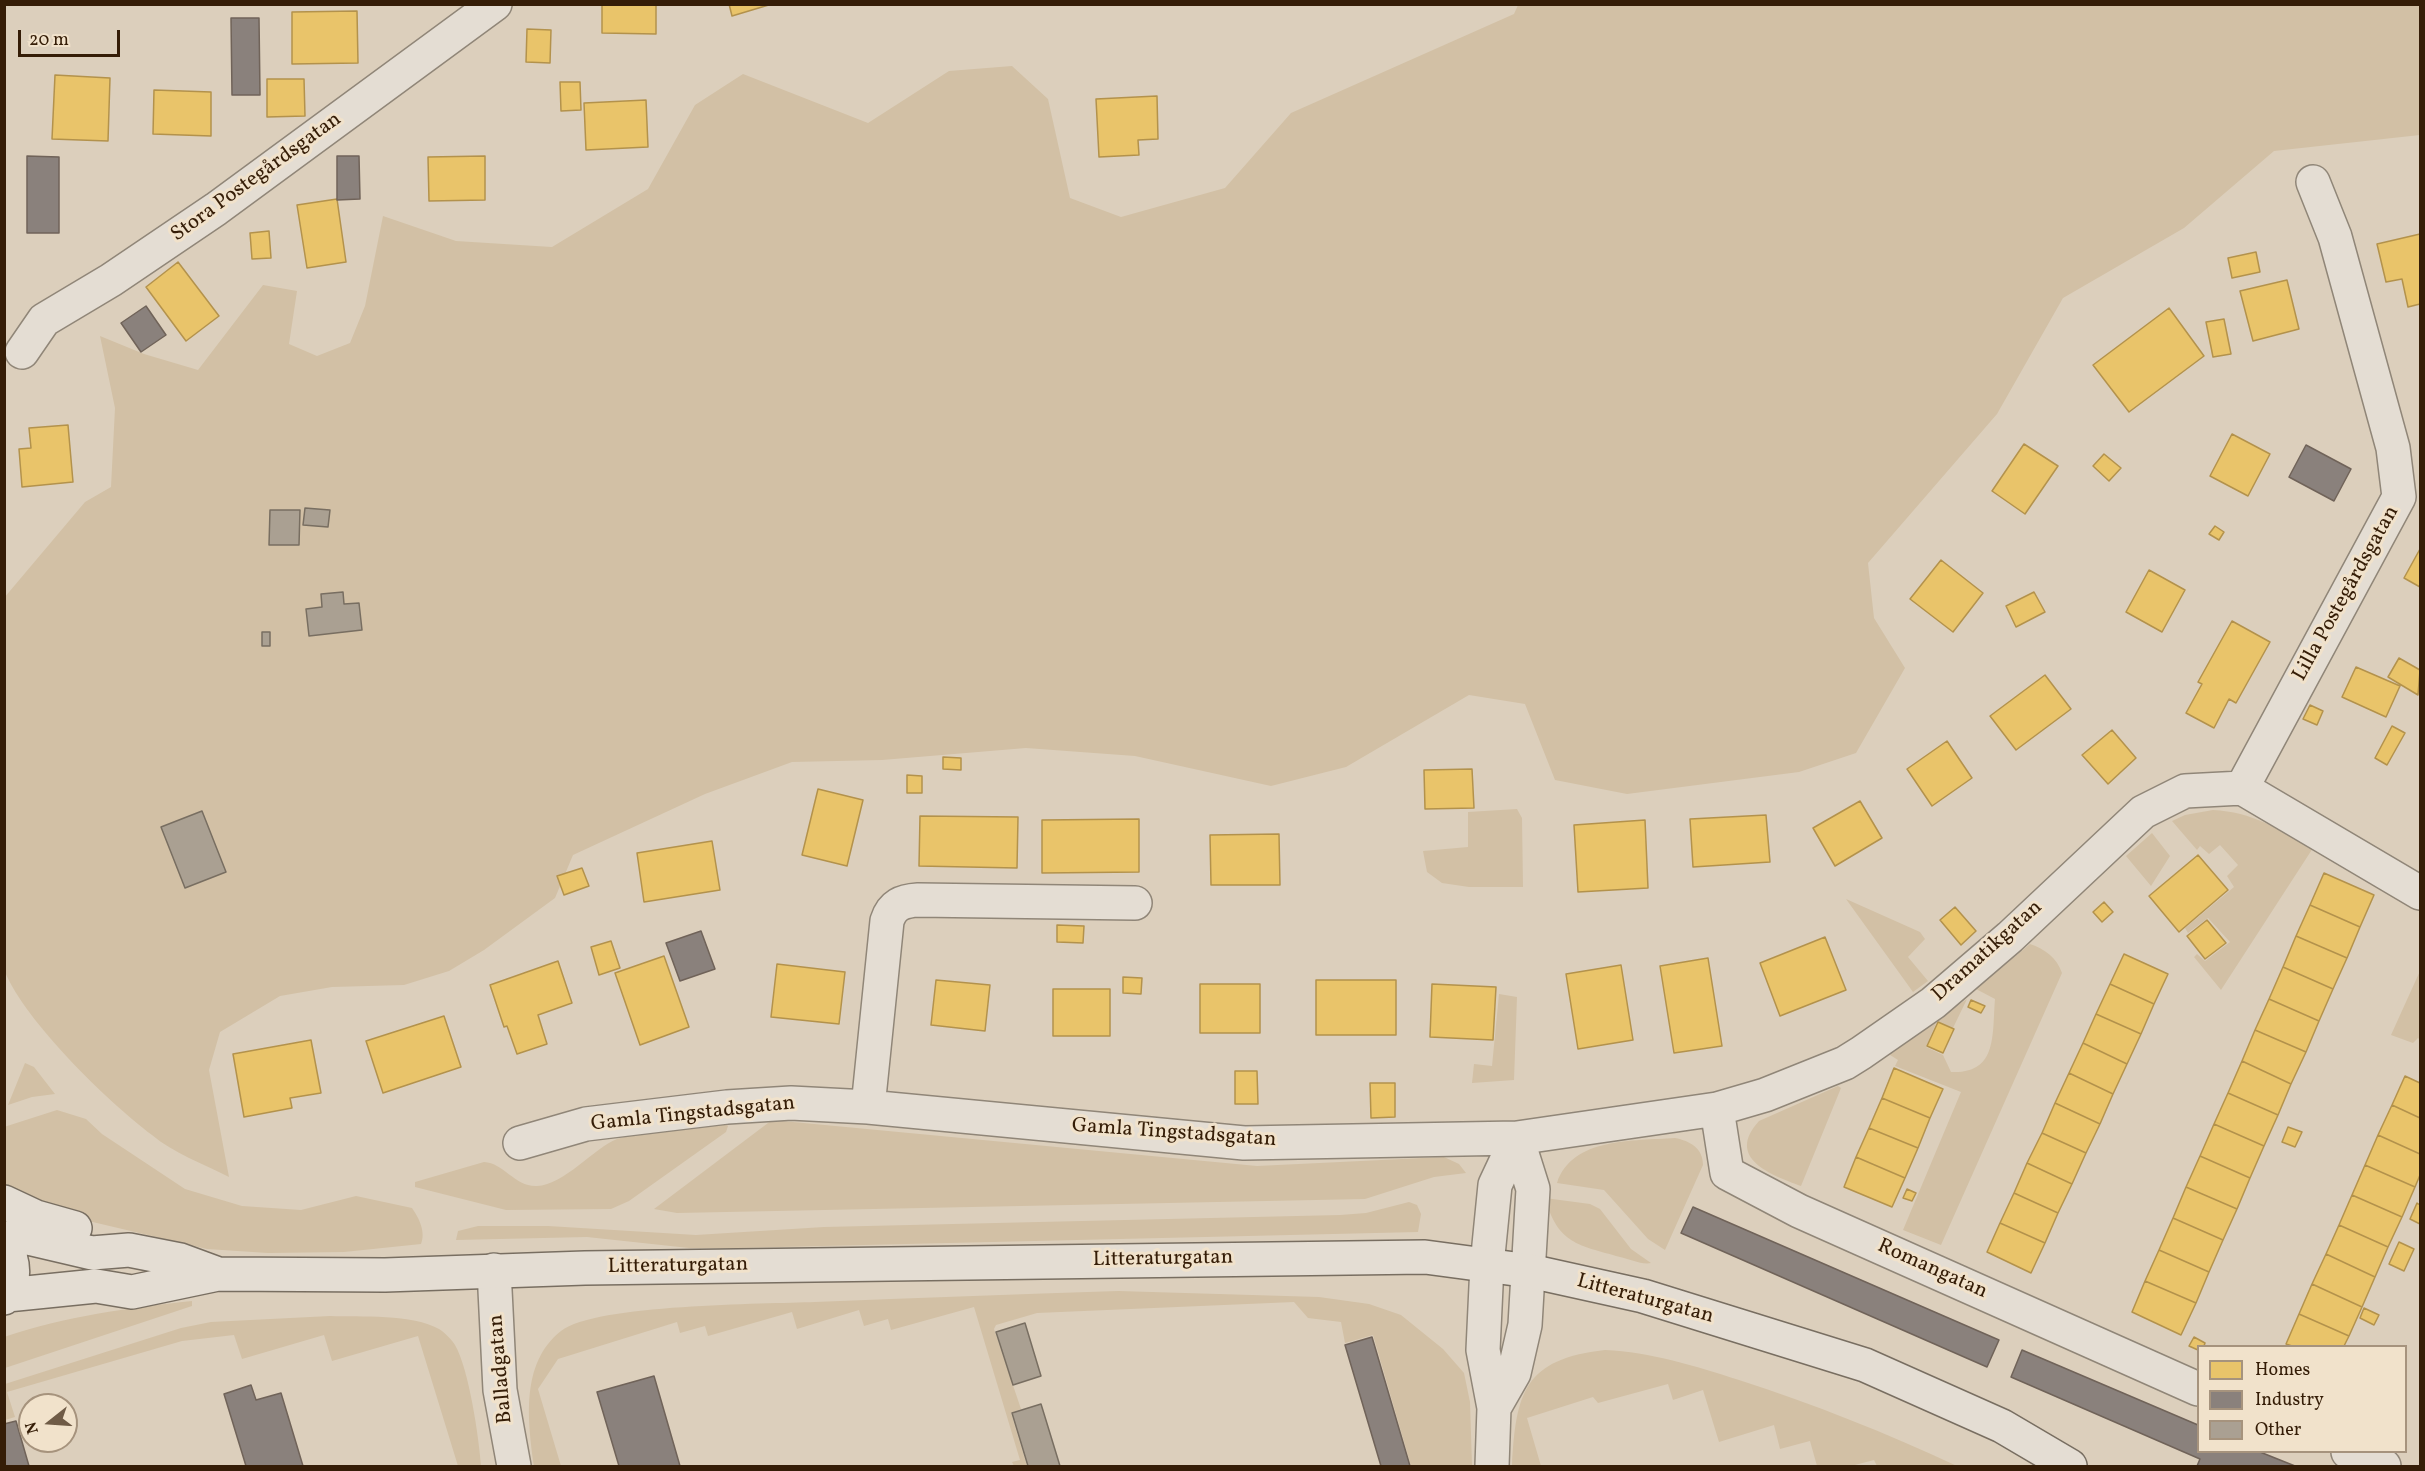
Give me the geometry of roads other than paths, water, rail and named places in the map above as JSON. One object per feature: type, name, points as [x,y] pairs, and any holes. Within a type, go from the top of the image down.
[{"type":"street","name":"Stora Postegårdsgatan","points":[[22,352],[44,320],[111,280],[216,209],[495,4]]},
{"type":"street","name":"Lilla Postegårdsgatan","points":[[2242,788],[2399,497],[2390,437],[2335,237],[2313,182]]},
{"type":"street","points":[[2242,788],[2421,893]]},
{"type":"street","name":"Dramatikgatan","points":[[1517,1138],[1717,1109],[1765,1095],[1845,1063],[1933,1003],[2010,937],[2143,812],[2185,791],[2242,788]]},
{"type":"street","points":[[868,1107],[887,921],[894,907],[900,903],[918,900],[1135,903]]},
{"type":"street","name":"Gamla Tingstadsgatan","points":[[520,1143],[586,1124],[727,1107],[792,1103],[868,1107],[1244,1143],[1517,1138]]},
{"type":"street","name":"Romangatan","points":[[1717,1109],[1727,1173],[1799,1211],[2197,1388]]},
{"type":"street","points":[[1491,1467],[1494,1408],[1483,1350],[1487,1265],[1495,1185],[1517,1138]]},
{"type":"street","points":[[1494,1408],[1514,1372],[1525,1325],[1530,1271],[1533,1189],[1517,1138]]},
{"type":"street","name":"Litteraturgatan","points":[[4,1202],[36,1217],[110,1238],[129,1250]]},
{"type":"street","name":"Litteraturgatan","points":[[4,1238],[28,1238],[92,1253],[129,1250],[180,1260],[219,1275]]},
{"type":"street","name":"Litteraturgatan","points":[[4,1244],[13,1267],[13,1280],[6,1297],[96,1286],[132,1292],[219,1275],[384,1275],[494,1270],[1425,1257],[1530,1271],[1643,1296],[1865,1365],[2002,1426],[2070,1467]]},
{"type":"street","name":"Balladgatan","points":[[494,1270],[500,1390],[514,1467]]},
{"type":"street","points":[[2350,1453],[2384,1467]]}]
